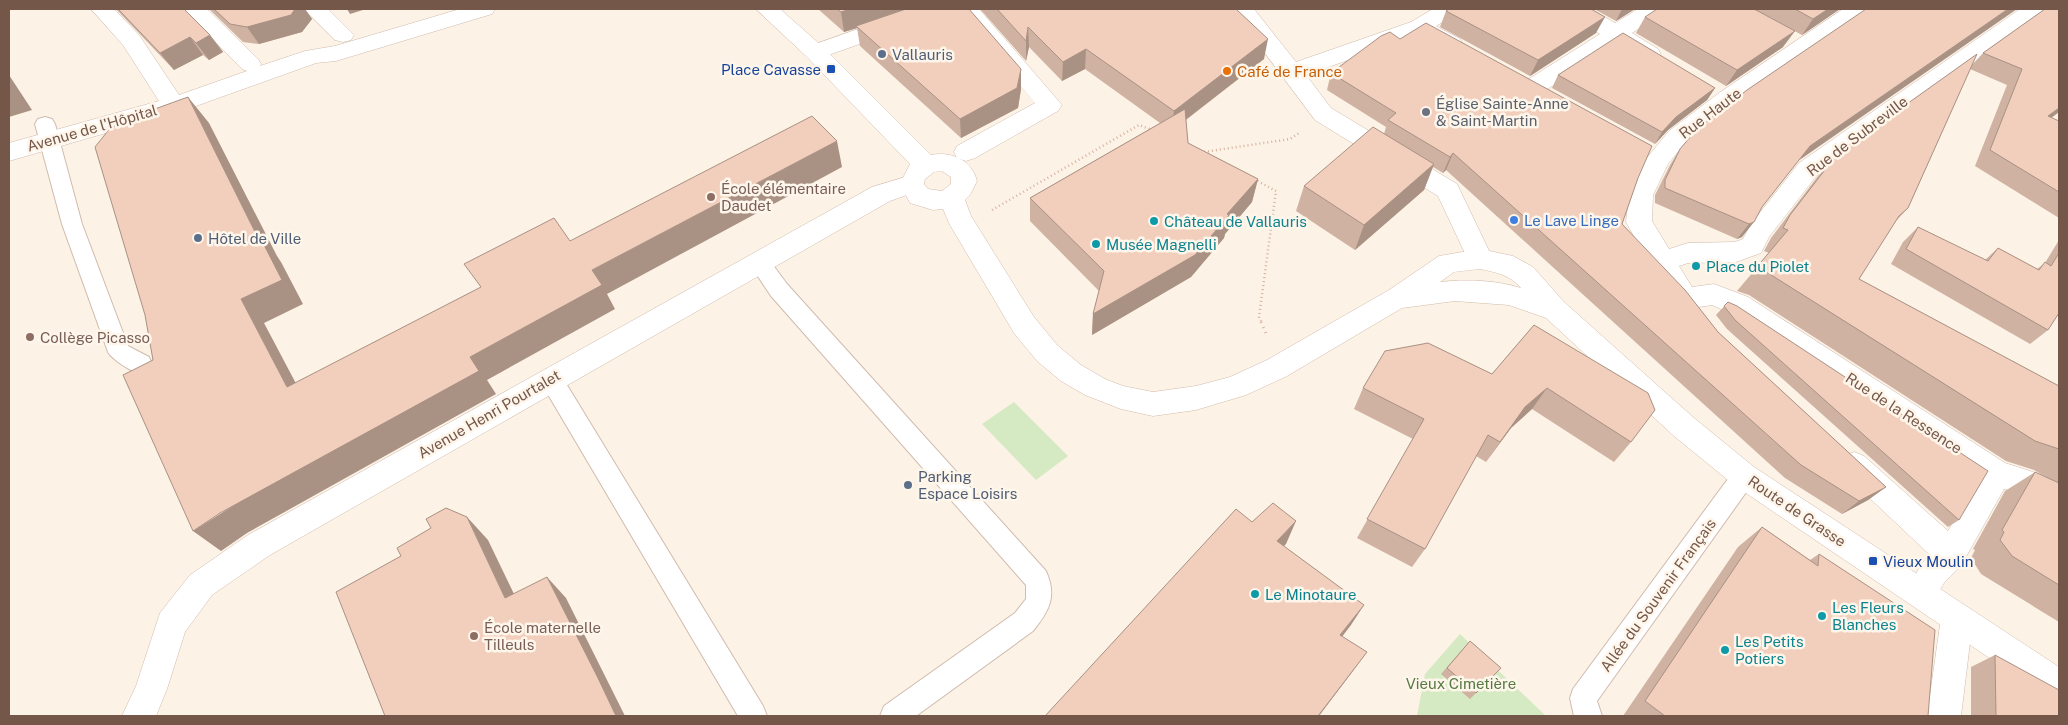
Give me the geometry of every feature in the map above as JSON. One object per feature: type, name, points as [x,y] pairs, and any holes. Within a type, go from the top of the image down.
[{"type":"street","points":[[102,9],[131,40],[169,97]]},
{"type":"street","points":[[194,9],[242,71]]},
{"type":"street","points":[[315,9],[343,35]]},
{"type":"street","name":"Avenue de l'Hôpital","points":[[9,152],[47,133],[169,97],[242,71],[311,51],[343,35],[427,9]]},
{"type":"street","name":"Avenue de l'Hôpital","points":[[311,51],[336,53],[484,9]]},
{"type":"street","points":[[767,9],[815,52],[919,175],[918,196],[926,200],[943,201],[957,195],[964,186],[964,176],[961,171],[949,164],[934,163],[919,175]]},
{"type":"street","points":[[815,52],[936,9]]},
{"type":"street","points":[[966,152],[1050,105],[967,9]]},
{"type":"street","points":[[1291,72],[1419,26],[1448,9]]},
{"type":"street","points":[[1575,9],[1666,64]]},
{"type":"street","points":[[1532,88],[1653,9]]},
{"type":"street","name":"Rue Haute","points":[[1703,322],[1685,299],[1639,222],[1641,195],[1650,154],[1677,137],[1718,94],[1795,42],[1858,9]]},
{"type":"street","name":"Rue de Subreville","points":[[1661,261],[1688,252],[1736,252],[1752,246],[1760,232],[1808,169],[2034,9]]},
{"type":"street","points":[[1247,10],[1323,114],[1448,190],[1480,259]]},
{"type":"street","points":[[1419,26],[1471,55]]},
{"type":"street","name":"Avenue de l'Hôpital","points":[[9,135],[47,133]]},
{"type":"street","name":"Avenue Henri Pourtalet","points":[[139,716],[151,689],[171,624],[202,585],[259,545],[550,379],[919,175]]},
{"type":"street","name":"Route de Grasse","points":[[952,198],[964,226],[1024,325],[1047,354],[1071,373],[1095,387],[1122,397],[1153,404],[1196,398],[1236,387],[1291,359],[1398,297],[1448,263],[1480,259],[1504,263],[1524,274],[1555,310],[1684,427],[1744,476],[2059,686]]},
{"type":"street","points":[[1398,297],[1455,291],[1509,295],[1555,310]]},
{"type":"street","name":"Rue de la Ressence","points":[[1685,299],[1714,294],[1738,305],[1998,474],[2023,481],[2059,501]]},
{"type":"street","points":[[1833,446],[1951,554]]},
{"type":"street","points":[[1921,593],[1932,573],[1951,554],[1998,474]]},
{"type":"street","points":[[1944,716],[1957,618]]},
{"type":"lane","points":[[47,133],[72,224],[119,352],[141,364]]},
{"type":"lane","points":[[760,263],[779,290],[1036,579],[1041,591],[1035,609],[1024,622],[894,716]]},
{"type":"lane","points":[[550,379],[753,716]]},
{"type":"lane","name":"Allée du Souvenir Français","points":[[1588,716],[1583,698],[1744,476]]},
{"type":"path","points":[[1200,158],[1206,153],[1290,140],[1323,114]]},
{"type":"path","points":[[987,213],[1139,125],[1156,132]]},
{"type":"path","points":[[1198,150],[1215,158]]},
{"type":"path","points":[[1250,177],[1276,191],[1259,317],[1264,334],[1291,359]]},
{"type":"green space","points":[[1014,402],[1068,456],[1036,480],[982,424]]},
{"type":"green space","name":"Vieux Cimetière","points":[[1460,634],[1546,716],[1417,716],[1425,674]]},
{"type":"building","points":[[118,9],[184,9],[210,35],[196,43],[190,37],[160,53]]},
{"type":"building","points":[[214,9],[295,9],[291,15],[247,27],[230,24]]},
{"type":"building","points":[[837,9],[850,9],[841,12]]},
{"type":"building","points":[[906,9],[969,9],[1021,69],[1017,88],[960,119],[856,26]]},
{"type":"building","points":[[997,9],[1236,9],[1268,39],[1174,111],[1086,49],[1063,62],[1028,27],[1026,41]]},
{"type":"building","points":[[1449,9],[1591,9],[1605,17],[1538,60],[1446,11]]},
{"type":"building","points":[[1657,9],[1754,9],[1795,31],[1737,70],[1645,17]]},
{"type":"building","points":[[1795,9],[1828,9],[1813,19]]},
{"type":"building","points":[[1866,9],[2008,9],[1810,146],[1762,207],[1754,222],[1749,224],[1665,188],[1665,180],[1680,149],[1697,129],[1747,90]]},
{"type":"building","points":[[2045,9],[2059,9],[2059,108],[2048,116],[2059,121],[2059,192],[1990,150],[2022,69],[1983,53]]},
{"type":"building","points":[[1426,23],[1652,146],[1638,178],[1622,224],[1685,290],[1718,332],[1886,487],[1859,501],[1801,465],[1453,153],[1450,157],[1388,120],[1396,113],[1331,73],[1381,36],[1390,32],[1400,39]]},
{"type":"building","points":[[1623,33],[1715,88],[1676,117],[1662,132],[1558,75]]},
{"type":"building","points":[[1977,54],[1908,208],[1899,216],[1859,279],[2059,386],[2059,449],[2035,441],[1768,273],[1756,268],[1788,230],[1783,228],[1790,215],[1838,153]]},
{"type":"building","points":[[188,97],[258,238],[260,237],[282,280],[241,299],[287,387],[481,287],[464,264],[554,218],[570,241],[812,116],[837,141],[592,270],[602,285],[470,357],[479,371],[220,513],[193,531],[123,375],[153,360],[145,315],[95,147],[111,127],[155,115],[152,110]]},
{"type":"building","points":[[1185,109],[1188,143],[1258,179],[1227,214],[1229,215],[1195,255],[1093,314],[1104,271],[1030,198]]},
{"type":"building","points":[[1373,127],[1434,164],[1364,225],[1304,186]]},
{"type":"building","points":[[1918,227],[1988,261],[1998,248],[2039,270],[2045,262],[2051,266],[2059,253],[2059,313],[2048,330],[1906,249]]},
{"type":"building","points":[[1728,302],[1737,306],[1988,471],[1959,520],[1735,320],[1724,306]]},
{"type":"building","points":[[1534,325],[1648,393],[1655,410],[1631,442],[1547,388],[1525,407],[1500,442],[1488,435],[1425,549],[1367,519],[1424,419],[1363,388],[1385,351],[1428,343],[1492,374]]},
{"type":"building","points":[[2035,472],[2059,483],[2059,585],[2012,556],[2000,540],[2004,532],[2002,530]]},
{"type":"building","name":"Le Minotaure","points":[[1273,503],[1296,521],[1277,541],[1364,605],[1340,635],[1367,652],[1318,716],[1045,716],[1236,509],[1252,522]]},
{"type":"building","points":[[446,508],[467,517],[505,598],[547,577],[616,716],[385,716],[336,592],[401,556],[397,548],[431,528],[426,519]]},
{"type":"building","points":[[1762,527],[1818,566],[1819,554],[1935,630],[1928,716],[1665,716],[1645,701]]},
{"type":"building","points":[[1470,641],[1501,668],[1476,693],[1447,668]]},
{"type":"building","points":[[1995,655],[2059,690],[2059,716],[1996,716]]},
{"type":"place","name":"Vallauris","points":[[882,54]]},
{"type":"place","name":"Place Cavasse","points":[[831,69]]},
{"type":"place","name":"Café de France","points":[[1227,71]]},
{"type":"place","name":"Église Sainte-Anne & Saint-Martin","points":[[1426,112]]},
{"type":"place","name":"École élémentaire Daudet","points":[[711,197]]},
{"type":"place","name":"Le Lave Linge","points":[[1514,220]]},
{"type":"place","name":"Château de Vallauris","points":[[1154,221]]},
{"type":"place","name":"Hôtel de Ville","points":[[198,238]]},
{"type":"place","name":"Musée Magnelli","points":[[1096,244]]},
{"type":"place","name":"Place du Piolet","points":[[1696,266]]},
{"type":"place","name":"Collège Picasso","points":[[30,337]]},
{"type":"place","name":"Parking Espace Loisirs","points":[[908,485]]},
{"type":"place","name":"Vieux Moulin","points":[[1873,561]]},
{"type":"place","name":"Le Minotaure","points":[[1255,594]]},
{"type":"place","name":"Les Fleurs Blanches","points":[[1822,616]]},
{"type":"place","name":"École maternelle Tilleuls","points":[[474,636]]},
{"type":"place","name":"Les Petits Potiers","points":[[1725,650]]}]
